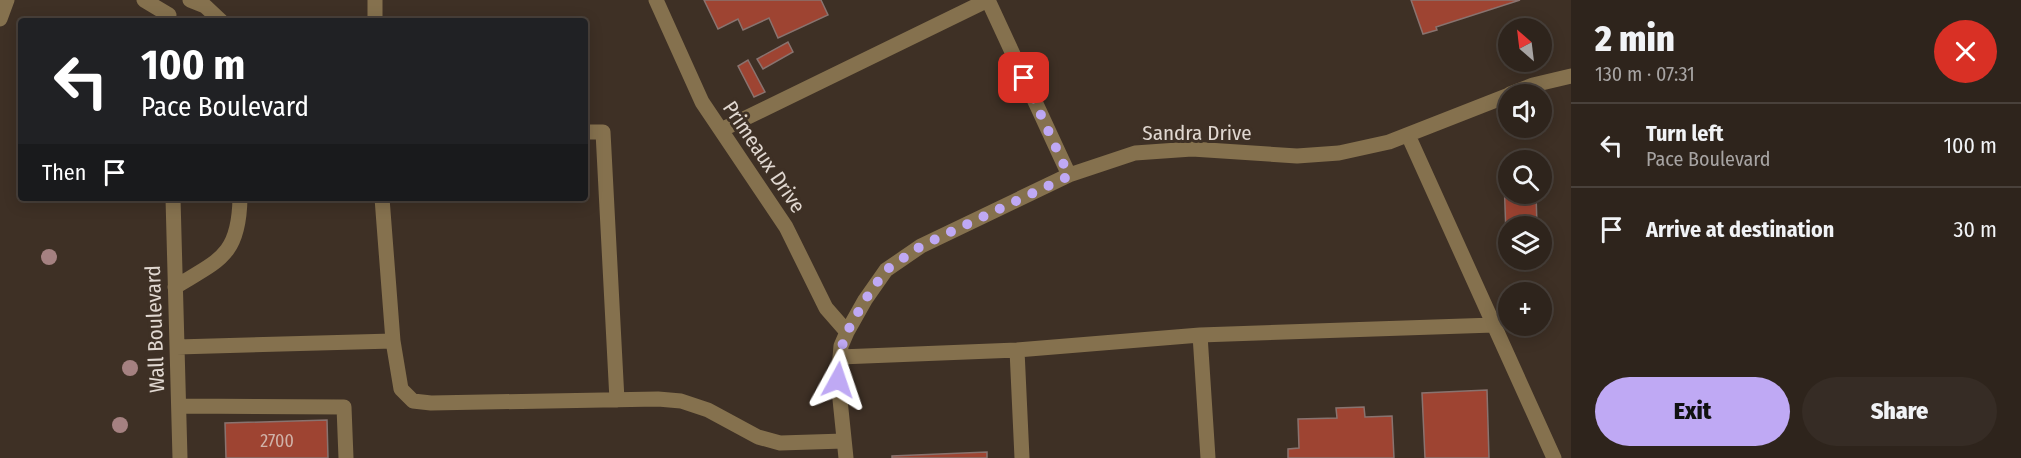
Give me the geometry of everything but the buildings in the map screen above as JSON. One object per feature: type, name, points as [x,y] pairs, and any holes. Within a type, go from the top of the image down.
[{"type":"street","points":[[0,19],[7,0]]},
{"type":"street","points":[[144,0],[169,12]]},
{"type":"street","points":[[190,0],[205,6],[218,18]]},
{"type":"street","points":[[375,0],[375,18]]},
{"type":"street","name":"Primeaux Drive","points":[[656,0],[702,102],[786,226],[826,308],[847,332]]},
{"type":"street","points":[[721,130],[988,0],[1069,176]]},
{"type":"street","name":"Sandra Drive","points":[[1537,84],[1571,75]]},
{"type":"street","name":"Sandra Drive","points":[[846,458],[838,380],[842,346],[865,300],[886,270],[921,246],[1069,176],[1135,153],[1192,149],[1297,156],[1339,153],[1389,142],[1498,99]]},
{"type":"street","points":[[588,132],[603,132],[617,400]]},
{"type":"street","points":[[1408,135],[1554,458]]},
{"type":"street","name":"Wall Boulevard","points":[[173,201],[180,458]]},
{"type":"street","points":[[175,287],[219,260],[234,241],[240,201]]},
{"type":"street","points":[[382,201],[393,341],[401,389],[414,401],[431,404],[658,399],[681,401],[708,410],[758,437],[780,443],[844,441]]},
{"type":"street","points":[[840,357],[1017,350],[1200,335],[1494,325]]},
{"type":"street","points":[[1200,335],[1208,458]]},
{"type":"street","points":[[177,347],[393,341]]},
{"type":"street","points":[[1017,350],[1022,458]]},
{"type":"street","points":[[179,406],[344,407],[346,458]]},
{"type":"route","points":[[838,380],[842,346],[847,332],[865,300],[886,270],[921,246],[1069,176],[1024,78]]}]
